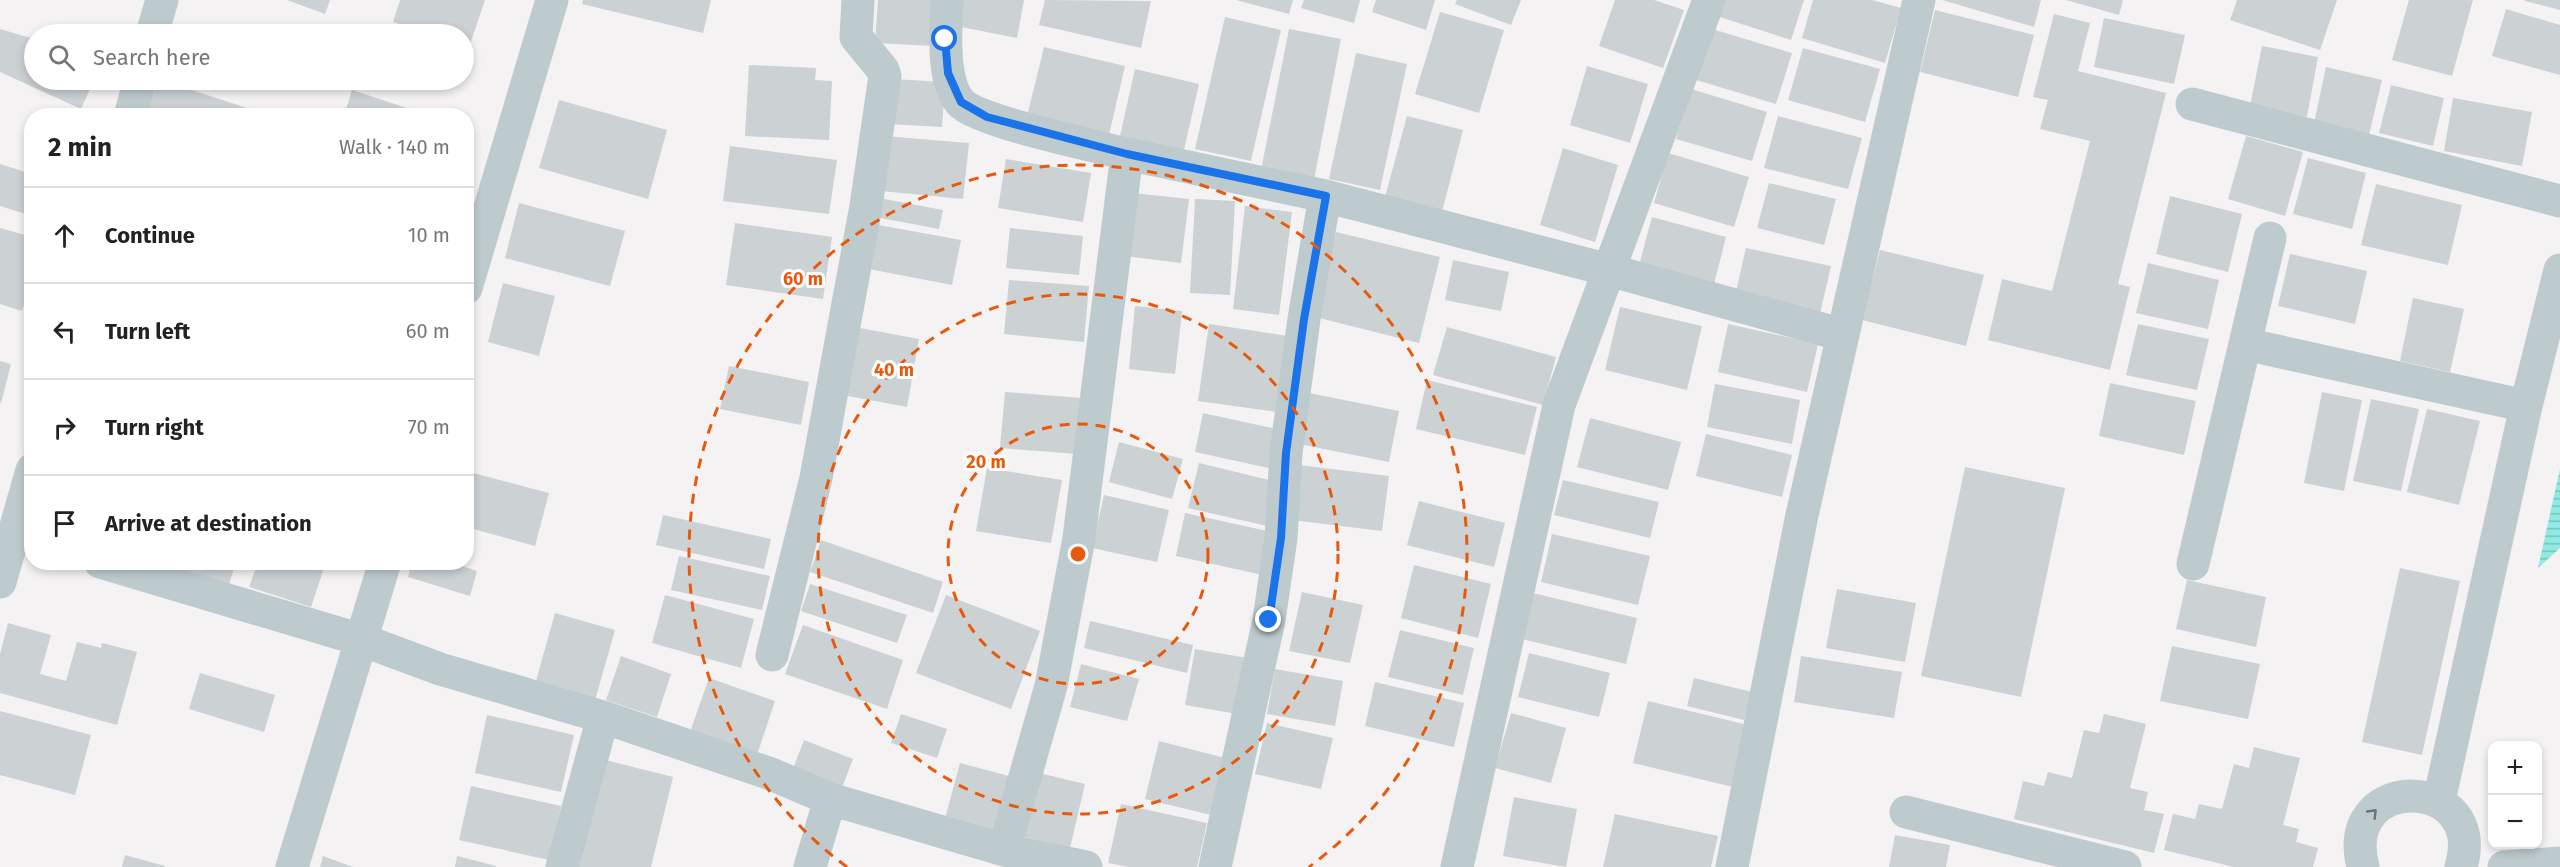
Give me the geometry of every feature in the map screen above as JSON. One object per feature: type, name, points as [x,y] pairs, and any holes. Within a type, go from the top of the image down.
[{"type":"street","points":[[155,24],[162,0]]},
{"type":"street","points":[[474,261],[552,0]]},
{"type":"street","points":[[772,655],[816,478],[862,228],[885,76],[884,70],[856,37],[858,0]]},
{"type":"street","points":[[947,0],[945,39],[948,73],[961,102],[987,117],[1127,154],[1326,196],[1609,270],[1843,335]]},
{"type":"street","points":[[1456,867],[1560,405],[1709,0]]},
{"type":"street","points":[[1732,867],[1802,515],[1919,0]]},
{"type":"street","points":[[132,108],[137,90]]},
{"type":"street","points":[[2192,104],[2560,201]]},
{"type":"street","points":[[1004,850],[1051,686],[1079,538],[1127,154]]},
{"type":"street","points":[[1215,867],[1269,620],[1281,538],[1288,442],[1304,319],[1326,196]]},
{"type":"street","points":[[2193,564],[2270,238]]},
{"type":"street","points":[[2439,801],[2526,406],[2560,270]]},
{"type":"street","points":[[2245,344],[2526,406]]},
{"type":"street","points":[[0,582],[24,502]]},
{"type":"street","points":[[127,570],[362,640],[440,669],[603,717],[771,774],[830,799],[1004,850],[1086,867]]},
{"type":"street","points":[[292,867],[383,570]]},
{"type":"street","points":[[562,867],[603,717]]},
{"type":"street","points":[[2363,867],[2360,836],[2366,820],[2377,808],[2391,799],[2407,794],[2439,801],[2460,824],[2465,840],[2461,867]]},
{"type":"street","points":[[810,867],[830,799]]},
{"type":"street","points":[[1906,812],[2125,867]]},
{"type":"street","points":[[2504,867],[2560,863]]},
{"type":"water","points":[[2560,469],[2560,548],[2538,568]]},
{"type":"building","points":[[287,0],[330,0],[325,14]]},
{"type":"building","points":[[400,0],[485,0],[474,32],[474,24],[399,24],[393,22]]},
{"type":"building","points":[[583,0],[711,0],[703,33],[582,4]]},
{"type":"building","points":[[878,0],[938,0],[935,46],[875,43]]},
{"type":"building","points":[[956,0],[1024,0],[1017,38],[951,25]]},
{"type":"building","points":[[1045,0],[1151,1],[1141,48],[1039,25]]},
{"type":"building","points":[[1236,0],[1293,0],[1289,14]]},
{"type":"building","points":[[1304,0],[1360,0],[1354,23],[1301,8]]},
{"type":"building","points":[[1376,0],[1435,0],[1426,30],[1372,12]]},
{"type":"building","points":[[1457,0],[1521,0],[1511,25],[1455,4]]},
{"type":"building","points":[[1615,0],[1654,0],[1684,10],[1663,68],[1599,46]]},
{"type":"building","points":[[1722,0],[1804,0],[1791,40],[1717,16]]},
{"type":"building","points":[[1813,0],[1872,0],[1901,8],[1885,63],[1802,38]]},
{"type":"building","points":[[1942,0],[2041,0],[2034,27]]},
{"type":"building","points":[[2066,0],[2123,0],[2119,15]]},
{"type":"building","points":[[2237,0],[2337,0],[2320,50],[2230,20]]},
{"type":"building","points":[[2409,0],[2473,0],[2452,76],[2392,60]]},
{"type":"building","points":[[2560,0],[2560,10],[2525,1]]},
{"type":"building","points":[[2506,9],[2560,25],[2560,75],[2492,56]]},
{"type":"building","points":[[1935,10],[2034,35],[2018,97],[1920,72]]},
{"type":"building","points":[[1440,12],[1504,30],[1479,113],[1415,94]]},
{"type":"building","points":[[2054,14],[2090,23],[2078,71],[2166,93],[2118,284],[2130,287],[2110,370],[1988,340],[2002,279],[2052,291],[2090,141],[2040,129],[2048,100],[2033,97]]},
{"type":"building","points":[[1225,17],[1281,30],[1251,161],[1195,149]]},
{"type":"building","points":[[2104,18],[2185,35],[2174,84],[2094,67]]},
{"type":"building","points":[[1709,28],[1792,53],[1776,104],[1693,79]]},
{"type":"building","points":[[0,29],[24,36],[24,83],[0,72]]},
{"type":"building","points":[[1289,29],[1341,39],[1314,180],[1261,170]]},
{"type":"building","points":[[2262,46],[2318,57],[2307,117],[2250,106]]},
{"type":"building","points":[[1044,47],[1125,66],[1109,135],[1027,116]]},
{"type":"building","points":[[1803,48],[1880,69],[1865,122],[1788,100]]},
{"type":"building","points":[[1356,53],[1407,64],[1380,190],[1329,179]]},
{"type":"building","points":[[749,65],[816,68],[815,80],[832,81],[829,140],[745,136]]},
{"type":"building","points":[[1587,66],[1648,84],[1630,143],[1570,125]]},
{"type":"building","points":[[2326,67],[2382,80],[2369,135],[2314,123]]},
{"type":"building","points":[[1135,69],[1199,84],[1183,154],[1119,140]]},
{"type":"building","points":[[893,79],[945,82],[942,127],[890,124]]},
{"type":"building","points":[[2391,85],[2444,98],[2433,146],[2379,133]]},
{"type":"building","points":[[1691,89],[1767,112],[1752,161],[1676,139]]},
{"type":"building","points":[[39,90],[90,90],[81,108]]},
{"type":"building","points":[[155,90],[192,90],[247,108],[149,108]]},
{"type":"building","points":[[352,90],[407,108],[346,108]]},
{"type":"building","points":[[2453,98],[2532,112],[2522,166],[2444,151]]},
{"type":"building","points":[[559,100],[667,130],[648,199],[539,168]]},
{"type":"building","points":[[1407,116],[1463,130],[1442,212],[1385,197]]},
{"type":"building","points":[[1778,116],[1862,138],[1848,189],[1764,168]]},
{"type":"building","points":[[885,136],[969,143],[963,199],[881,191]]},
{"type":"building","points":[[2246,136],[2303,152],[2285,216],[2228,199]]},
{"type":"building","points":[[730,146],[837,160],[829,214],[723,201]]},
{"type":"building","points":[[1563,148],[1618,165],[1595,242],[1540,225]]},
{"type":"building","points":[[1668,153],[1749,177],[1734,227],[1654,203]]},
{"type":"building","points":[[2308,158],[2366,173],[2352,229],[2293,214]]},
{"type":"building","points":[[1006,159],[1091,173],[1083,222],[998,208]]},
{"type":"building","points":[[0,164],[24,172],[24,214],[0,206]]},
{"type":"building","points":[[1769,183],[1836,199],[1824,245],[1757,228]]},
{"type":"building","points":[[2376,184],[2462,205],[2448,265],[2361,245]]},
{"type":"building","points":[[1133,193],[1189,199],[1181,263],[1125,256]]},
{"type":"building","points":[[2170,196],[2242,214],[2228,272],[2156,254]]},
{"type":"building","points":[[879,198],[943,210],[939,229],[875,217]]},
{"type":"building","points":[[1195,199],[1235,201],[1230,295],[1190,293]]},
{"type":"building","points":[[519,203],[625,231],[610,286],[505,258]]},
{"type":"building","points":[[1245,206],[1292,212],[1279,315],[1233,309]]},
{"type":"building","points":[[1652,217],[1726,237],[1712,292],[1637,273]]},
{"type":"building","points":[[735,223],[832,237],[823,299],[726,285]]},
{"type":"building","points":[[873,224],[961,240],[952,285],[864,268]]},
{"type":"building","points":[[0,228],[24,235],[24,305],[22,311],[0,304]]},
{"type":"building","points":[[1010,228],[1083,236],[1079,275],[1006,268]]},
{"type":"building","points":[[1336,232],[1440,257],[1419,343],[1315,317]]},
{"type":"building","points":[[1746,248],[1831,266],[1820,314],[1735,296]]},
{"type":"building","points":[[1880,250],[1984,275],[1966,346],[1862,320]]},
{"type":"building","points":[[2290,254],[2367,271],[2355,324],[2278,306]]},
{"type":"building","points":[[1453,260],[1509,272],[1501,311],[1445,300]]},
{"type":"building","points":[[2148,263],[2219,280],[2208,329],[2136,313]]},
{"type":"building","points":[[1009,280],[1089,286],[1084,342],[1004,334]]},
{"type":"building","points":[[503,283],[555,296],[539,356],[488,342]]},
{"type":"building","points":[[2413,298],[2464,309],[2450,372],[2400,361]]},
{"type":"building","points":[[1135,306],[1182,311],[1175,374],[1129,369]]},
{"type":"building","points":[[1620,307],[1702,326],[1687,390],[1605,370]]},
{"type":"building","points":[[1209,324],[1288,336],[1277,412],[1198,401]]},
{"type":"building","points":[[1728,324],[1818,344],[1807,392],[1718,372]]},
{"type":"building","points":[[2138,324],[2209,339],[2197,390],[2126,375]]},
{"type":"building","points":[[849,326],[919,339],[907,407],[837,394]]},
{"type":"building","points":[[1447,327],[1556,357],[1543,405],[1433,375]]},
{"type":"building","points":[[0,361],[11,364],[1,403],[0,403]]},
{"type":"building","points":[[729,366],[809,382],[801,425],[720,409]]},
{"type":"building","points":[[1427,380],[1537,407],[1525,455],[1416,429]]},
{"type":"building","points":[[2110,383],[2196,401],[2184,455],[2099,436]]},
{"type":"building","points":[[1715,384],[1800,400],[1792,444],[1707,427]]},
{"type":"building","points":[[1005,392],[1081,398],[1077,454],[1000,448]]},
{"type":"building","points":[[2322,392],[2362,400],[2344,491],[2304,483]]},
{"type":"building","points":[[1309,393],[1399,411],[1389,462],[1299,444]]},
{"type":"building","points":[[2371,399],[2419,409],[2401,491],[2353,481]]},
{"type":"building","points":[[2427,409],[2480,421],[2459,505],[2407,492]]},
{"type":"building","points":[[1203,413],[1281,430],[1273,469],[1195,452]]},
{"type":"building","points":[[1590,418],[1681,442],[1668,490],[1577,467]]},
{"type":"building","points":[[1706,434],[1792,455],[1782,497],[1696,476]]},
{"type":"building","points":[[1119,442],[1183,459],[1172,499],[1109,482]]},
{"type":"building","points":[[1199,463],[1277,482],[1267,526],[1188,508]]},
{"type":"building","points":[[1299,465],[1389,476],[1382,531],[1292,520]]},
{"type":"building","points":[[1965,467],[2065,488],[2021,697],[1921,676]]},
{"type":"building","points":[[987,468],[1062,480],[1051,543],[976,531]]},
{"type":"building","points":[[474,473],[549,493],[535,546],[474,529]]},
{"type":"building","points":[[1563,480],[1659,502],[1650,538],[1554,515]]},
{"type":"building","points":[[1104,495],[1169,510],[1157,562],[1092,548]]},
{"type":"building","points":[[1419,501],[1505,523],[1494,567],[1407,545]]},
{"type":"building","points":[[1185,513],[1272,532],[1263,575],[1176,556]]},
{"type":"building","points":[[663,515],[771,539],[764,569],[656,545]]},
{"type":"building","points":[[1552,534],[1650,556],[1638,605],[1541,582]]},
{"type":"building","points":[[821,540],[943,582],[933,613],[810,572]]},
{"type":"building","points":[[679,556],[770,576],[762,610],[671,590]]},
{"type":"building","points":[[1414,565],[1491,584],[1478,638],[1401,618]]},
{"type":"building","points":[[2400,568],[2460,581],[2422,755],[2362,742]]},
{"type":"building","points":[[170,570],[234,570],[227,591],[169,573]]},
{"type":"building","points":[[255,570],[323,570],[311,607],[249,587]]},
{"type":"building","points":[[410,570],[477,571],[470,596],[408,577]]},
{"type":"building","points":[[2187,580],[2266,597],[2256,647],[2176,629]]},
{"type":"building","points":[[810,584],[907,615],[897,643],[801,611]]},
{"type":"building","points":[[1837,589],[1916,603],[1905,662],[1826,648]]},
{"type":"building","points":[[1302,592],[1363,605],[1350,663],[1289,651]]},
{"type":"building","points":[[1533,593],[1637,618],[1626,664],[1522,639]]},
{"type":"building","points":[[665,595],[754,619],[741,668],[652,643]]},
{"type":"building","points":[[946,595],[1040,631],[1011,709],[916,673]]},
{"type":"building","points":[[555,613],[615,630],[594,704],[534,688]]},
{"type":"building","points":[[1090,621],[1193,645],[1187,673],[1084,648]]},
{"type":"building","points":[[8,623],[51,635],[40,674],[66,681],[77,642],[101,648],[102,643],[137,652],[117,725],[0,693],[0,654]]},
{"type":"building","points":[[803,625],[903,660],[887,709],[785,674]]},
{"type":"building","points":[[1400,630],[1474,648],[1463,695],[1388,677]]},
{"type":"building","points":[[2172,646],[2260,664],[2248,719],[2160,701]]},
{"type":"building","points":[[1195,649],[1247,658],[1237,714],[1185,705]]},
{"type":"building","points":[[1529,653],[1610,673],[1599,717],[1518,697]]},
{"type":"building","points":[[621,656],[671,674],[657,717],[606,700]]},
{"type":"building","points":[[1801,656],[1902,672],[1894,718],[1794,702]]},
{"type":"building","points":[[1081,664],[1139,679],[1127,721],[1070,707]]},
{"type":"building","points":[[1275,669],[1343,681],[1335,726],[1267,714]]},
{"type":"building","points":[[200,673],[275,695],[264,732],[189,709]]},
{"type":"building","points":[[709,678],[775,701],[756,758],[689,735]]},
{"type":"building","points":[[1694,678],[1752,692],[1744,720],[1687,706]]},
{"type":"building","points":[[1375,682],[1464,703],[1454,747],[1365,726]]},
{"type":"building","points":[[1648,701],[1748,725],[1733,787],[1633,763]]},
{"type":"building","points":[[0,711],[91,735],[75,795],[0,775]]},
{"type":"building","points":[[1511,713],[1566,728],[1551,783],[1495,768]]},
{"type":"building","points":[[901,714],[947,729],[937,758],[891,743]]},
{"type":"building","points":[[2104,714],[2146,724],[2130,788],[2148,792],[2144,810],[2164,814],[2154,853],[2014,819],[2023,781],[2044,786],[2048,772],[2072,778],[2084,730],[2099,733]]},
{"type":"building","points":[[487,715],[574,735],[561,792],[475,773]]},
{"type":"building","points":[[1267,723],[1333,738],[1321,789],[1255,774]]},
{"type":"building","points":[[804,740],[853,759],[840,793],[791,774]]},
{"type":"building","points":[[1159,741],[1225,758],[1211,815],[1145,799]]},
{"type":"building","points":[[2254,747],[2300,758],[2283,825],[2299,829],[2296,842],[2318,848],[2313,867],[2234,867],[2164,850],[2173,814],[2195,819],[2199,804],[2222,809],[2234,764],[2249,768]]},
{"type":"building","points":[[605,760],[673,777],[651,867],[578,867]]},
{"type":"building","points":[[960,763],[1009,776],[993,836],[944,822]]},
{"type":"building","points":[[1031,771],[1085,784],[1070,848],[1015,835]]},
{"type":"building","points":[[471,786],[561,806],[549,860],[459,840]]},
{"type":"building","points":[[1514,797],[1577,809],[1566,867],[1503,856]]},
{"type":"building","points":[[1121,804],[1207,823],[1197,867],[1129,867],[1108,863]]},
{"type":"building","points":[[1615,814],[1718,836],[1711,867],[1603,867]]},
{"type":"building","points":[[1895,835],[1950,845],[1946,867],[1889,867]]},
{"type":"building","points":[[125,855],[165,866],[165,867],[122,867]]},
{"type":"building","points":[[323,856],[353,867],[320,867]]},
{"type":"building","points":[[457,856],[496,866],[496,867],[455,867]]},
{"type":"route","points":[[945,39],[948,73],[961,102],[987,117],[1127,154],[1326,196],[1304,319],[1286,453],[1281,538],[1269,620]]}]
